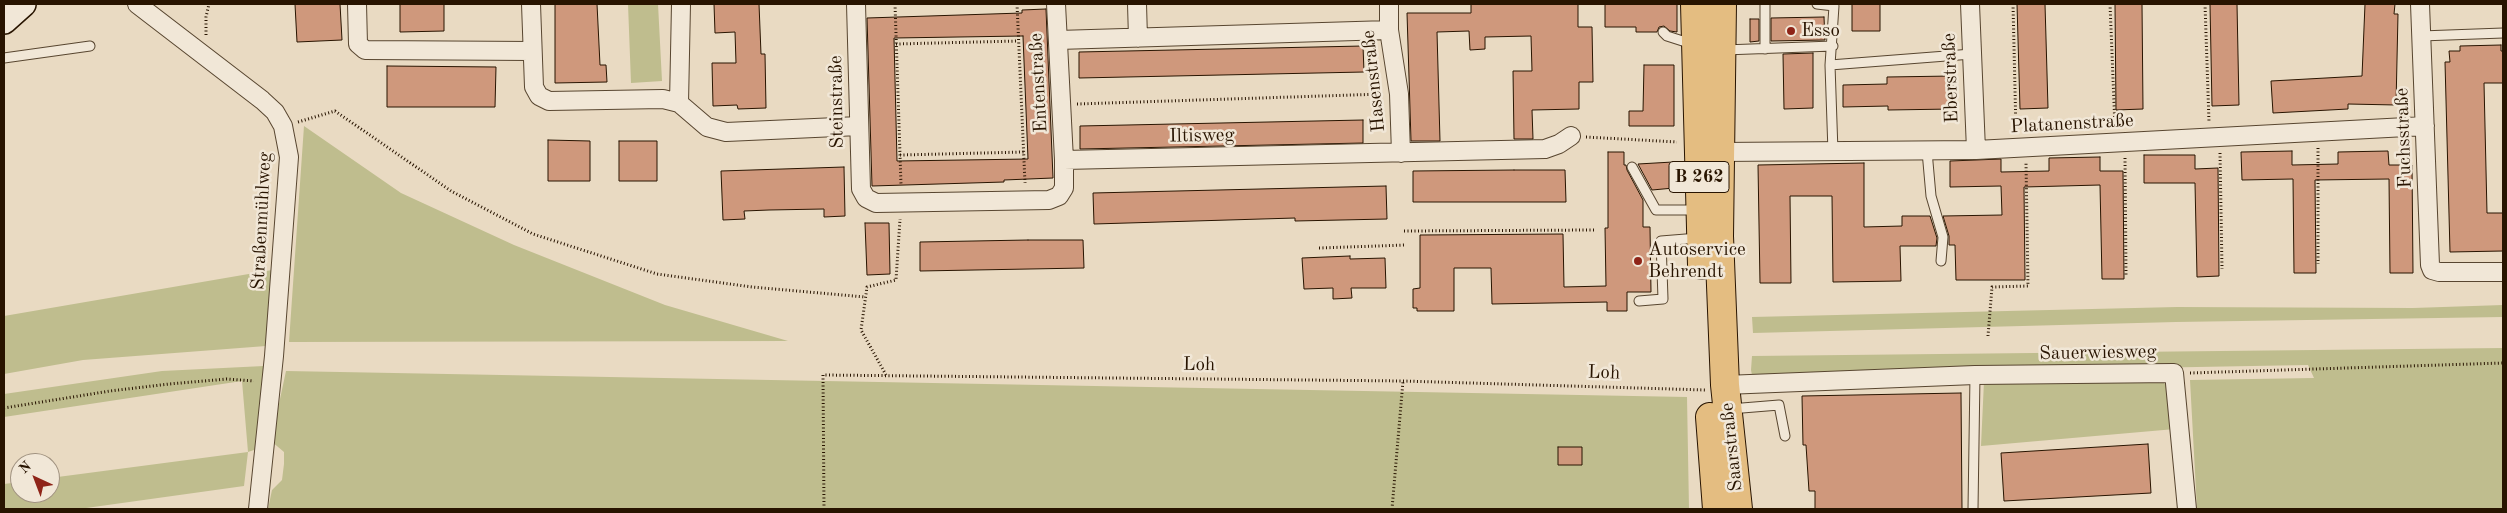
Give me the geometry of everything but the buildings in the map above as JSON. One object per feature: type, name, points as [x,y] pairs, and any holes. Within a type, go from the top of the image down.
[{"type":"main road","name":"B 262","points":[[1694,4],[1700,238],[1720,395]]},
{"type":"main road","name":"B 262","points":[[1720,395],[1719,236],[1722,4]]},
{"type":"main road","name":"Saarstraße","points":[[1717,509],[1720,395]]},
{"type":"main road","name":"Saarstraße","points":[[1720,395],[1738,509]]},
{"type":"street","points":[[4,21],[23,4]]},
{"type":"street","name":"Straßenmühlweg","points":[[137,4],[262,100],[275,112],[283,126],[288,157],[272,378],[258,509]]},
{"type":"street","points":[[357,4],[358,44],[365,50],[532,51]]},
{"type":"street","points":[[531,4],[534,87],[539,96],[549,101],[663,99],[679,103],[707,127],[726,132],[859,126]]},
{"type":"street","points":[[679,103],[681,4]]},
{"type":"street","name":"Steinstraße","points":[[856,4],[860,189],[866,198],[876,204],[901,203]]},
{"type":"street","name":"Entenstraße","points":[[1056,4],[1064,160]]},
{"type":"street","points":[[1137,4],[1138,38]]},
{"type":"street","name":"Hasenstraße","points":[[1389,4],[1389,30],[1399,94],[1401,153]]},
{"type":"street","name":"Eberstraße","points":[[1970,4],[1976,150]]},
{"type":"street","name":"Fuchsstraße","points":[[2420,4],[2430,265],[2432,270],[2439,272],[2503,272]]},
{"type":"street","points":[[1058,40],[1389,30]]},
{"type":"street","name":"Platanenstraße","points":[[1720,152],[1976,150],[2425,126]]},
{"type":"street","name":"Iltisweg","points":[[1064,160],[1545,149],[1559,144],[1571,136]]},
{"type":"street","points":[[901,203],[1049,200],[1059,196],[1064,188],[1064,160]]},
{"type":"street","name":"Sauerwiesweg","points":[[1720,395],[1975,375],[2174,373],[2187,509]]},
{"type":"lane","points":[[1765,4],[1766,49]]},
{"type":"lane","points":[[1817,4],[1834,6],[1830,65],[1834,152]]},
{"type":"lane","points":[[1663,32],[1673,39],[1695,46]]},
{"type":"lane","points":[[2421,36],[2503,33]]},
{"type":"lane","points":[[4,58],[90,46]]},
{"type":"lane","points":[[1722,50],[1832,46]]},
{"type":"lane","points":[[1830,65],[1972,54]]},
{"type":"lane","points":[[1927,151],[1931,196],[1943,237],[1941,261]]},
{"type":"lane","points":[[1632,167],[1656,210],[1700,210]]},
{"type":"lane","points":[[1639,301],[1663,299],[1661,240],[1700,238]]},
{"type":"lane","points":[[1973,509],[1975,375]]},
{"type":"lane","points":[[1720,395],[1779,405],[1785,436]]},
{"type":"path","points":[[206,56],[206,17],[209,4]]},
{"type":"path","points":[[886,376],[861,330],[867,286],[896,280],[901,203],[895,4]]},
{"type":"path","points":[[1017,4],[1026,200]]},
{"type":"path","points":[[1988,336],[1992,287],[2028,286],[2013,4]]},
{"type":"path","points":[[2110,4],[2120,142],[2126,275]]},
{"type":"path","points":[[2205,4],[2222,269]]},
{"type":"path","points":[[896,44],[1018,41]]},
{"type":"path","points":[[1061,105],[1399,94]]},
{"type":"path","points":[[283,126],[335,111],[451,191],[533,234],[657,274],[752,287],[865,298]]},
{"type":"path","points":[[2318,132],[2318,264]]},
{"type":"path","points":[[1602,138],[1679,142]]},
{"type":"path","points":[[900,155],[1024,152]]},
{"type":"path","points":[[1404,231],[1594,230]]},
{"type":"path","points":[[1319,248],[1405,245]]},
{"type":"path","points":[[2174,373],[2503,363]]},
{"type":"path","name":"Loh","points":[[824,509],[823,375],[1403,380],[1720,395]]},
{"type":"path","points":[[4,408],[120,390],[227,379],[252,382],[272,378]]},
{"type":"path","points":[[1392,509],[1403,380]]},
{"type":"shaded area","points":[[628,4],[658,4],[662,81],[631,83]]},
{"type":"shaded area","points":[[304,126],[401,193],[514,245],[665,305],[788,341],[289,342]]},
{"type":"shaded area","points":[[272,270],[266,346],[83,360],[4,374],[4,316]]},
{"type":"shaded area","points":[[2503,305],[2503,317],[2176,322],[1753,333],[1752,317],[2177,307],[2413,308]]},
{"type":"shaded area","points":[[2503,348],[2503,509],[2197,509],[2190,380],[2314,378],[2308,365],[1752,375],[1751,370],[1752,356]]},
{"type":"shaded area","points":[[264,366],[259,444],[254,450],[248,452],[242,381],[4,417],[4,394],[162,371]]},
{"type":"shaded area","points":[[286,371],[1687,397],[1689,509],[268,509],[272,490],[282,480],[284,452],[271,441]]},
{"type":"shaded area","points":[[1984,381],[2162,381],[2168,387],[2175,429],[1981,446]]},
{"type":"shaded area","points":[[248,452],[244,486],[79,509],[4,509],[4,484],[10,483],[10,503],[60,503],[60,477]]},
{"type":"place","name":"Esso","points":[[1791,31]]},
{"type":"place","name":"Autoservice Behrendt","points":[[1638,261]]}]
